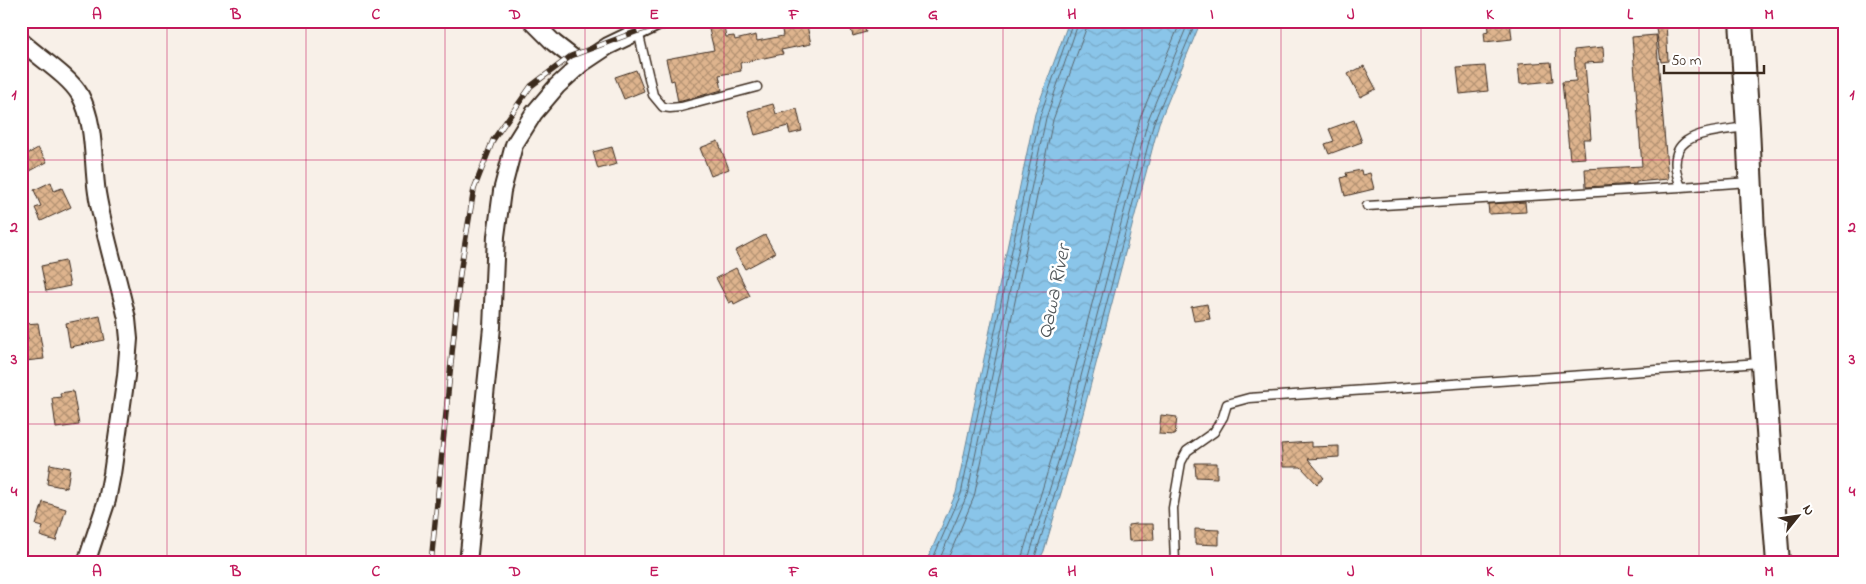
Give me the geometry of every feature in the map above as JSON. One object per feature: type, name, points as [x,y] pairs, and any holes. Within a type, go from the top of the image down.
[{"type":"main road","points":[[1740,21],[1778,563]]},
{"type":"street","points":[[532,21],[554,43],[581,64]]},
{"type":"street","points":[[468,563],[492,327],[496,236],[502,191],[514,145],[534,113],[557,86],[581,64],[636,26],[660,21]]},
{"type":"street","points":[[21,41],[69,82],[79,94],[87,112],[93,139],[97,195],[127,319],[129,339],[126,376],[108,500],[86,563]]},
{"type":"lane","points":[[636,26],[653,95],[663,107],[681,107],[757,87]]},
{"type":"lane","points":[[1681,187],[1677,178],[1675,160],[1678,148],[1684,142],[1691,138],[1714,132],[1748,127]]},
{"type":"lane","points":[[1366,206],[1750,182]]},
{"type":"lane","points":[[1175,563],[1173,508],[1181,462],[1187,452],[1214,432],[1223,417],[1227,404],[1249,398],[1763,362]]},
{"type":"water","name":"Qawa River","points":[[1069,21],[1201,21],[1159,123],[1073,452],[1044,551],[1038,563],[926,563],[956,493],[1035,114]]},
{"type":"building","points":[[707,21],[723,21],[726,37],[734,36],[735,40],[756,35],[757,41],[783,36],[781,24],[806,21],[811,44],[781,50],[783,54],[740,63],[741,71],[719,75],[722,90],[678,102],[674,80],[671,81],[666,59],[714,50]]},
{"type":"building","points":[[862,21],[866,32],[853,36],[849,24]]},
{"type":"building","points":[[1488,21],[1510,21],[1512,39],[1485,42],[1484,32],[1489,31]]},
{"type":"building","points":[[1655,21],[1666,21],[1668,61],[1661,62]]},
{"type":"building","points":[[1656,35],[1668,179],[1636,182],[1636,184],[1586,187],[1585,169],[1642,166],[1632,37]]},
{"type":"building","points":[[1603,47],[1604,62],[1585,63],[1591,139],[1583,139],[1585,158],[1570,159],[1562,82],[1576,81],[1574,50]]},
{"type":"building","points":[[1551,62],[1553,81],[1520,84],[1518,64]]},
{"type":"building","points":[[1364,66],[1376,89],[1360,97],[1348,74]]},
{"type":"building","points":[[1485,66],[1488,91],[1460,94],[1457,68]]},
{"type":"building","points":[[636,70],[644,91],[624,99],[615,77]]},
{"type":"building","points":[[773,104],[776,114],[797,109],[802,131],[790,134],[788,126],[755,135],[748,111]]},
{"type":"building","points":[[1354,120],[1362,142],[1329,154],[1325,144],[1334,141],[1329,129]]},
{"type":"building","points":[[718,141],[729,169],[711,176],[700,148]]},
{"type":"building","points":[[612,147],[617,164],[598,169],[593,152]]},
{"type":"building","points":[[38,148],[47,162],[30,171],[22,157]]},
{"type":"building","points":[[1361,170],[1362,175],[1370,173],[1374,189],[1345,196],[1341,178],[1347,176],[1346,173]]},
{"type":"building","points":[[51,182],[54,191],[62,188],[71,207],[41,221],[35,208],[41,206],[34,190]]},
{"type":"building","points":[[1525,202],[1526,212],[1489,214],[1488,204]]},
{"type":"building","points":[[765,235],[775,253],[745,269],[735,251]]},
{"type":"building","points":[[65,261],[70,286],[46,291],[41,266]]},
{"type":"building","points":[[736,268],[750,296],[734,304],[733,301],[729,303],[716,278]]},
{"type":"building","points":[[1207,304],[1210,319],[1194,321],[1191,307]]},
{"type":"building","points":[[100,316],[105,340],[70,347],[66,323]]},
{"type":"building","points":[[38,323],[44,359],[25,361],[22,340],[28,339],[25,324]]},
{"type":"building","points":[[73,391],[79,425],[56,428],[52,398],[61,397],[60,393]]},
{"type":"building","points":[[1161,415],[1177,417],[1175,435],[1159,434]]},
{"type":"building","points":[[1311,442],[1311,447],[1339,446],[1339,457],[1308,459],[1324,478],[1317,484],[1301,467],[1283,467],[1281,444]]},
{"type":"building","points":[[1195,463],[1217,463],[1217,478],[1196,477]]},
{"type":"building","points":[[50,464],[70,468],[67,488],[47,484]]},
{"type":"building","points":[[43,502],[66,509],[56,541],[40,536],[43,527],[36,525]]},
{"type":"building","points":[[1153,524],[1154,540],[1129,541],[1128,525]]},
{"type":"building","points":[[1195,529],[1219,530],[1219,545],[1195,544]]},
{"type":"railway","points":[[431,563],[460,273],[474,189],[493,140],[531,86],[571,56],[671,21]]}]
